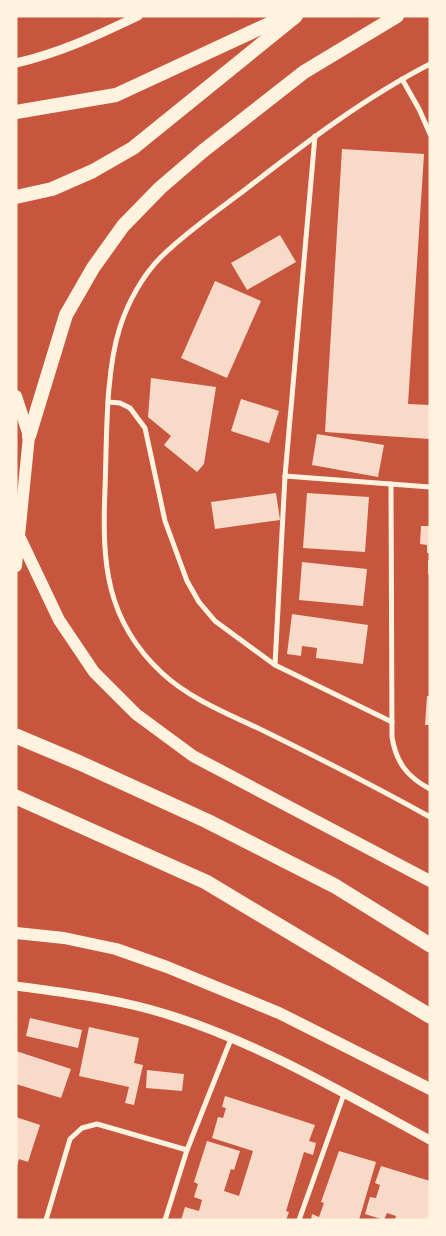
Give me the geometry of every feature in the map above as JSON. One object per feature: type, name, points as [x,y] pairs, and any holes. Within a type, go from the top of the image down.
[{"type":"highway","points":[[16,112],[116,94],[286,16]]},
{"type":"highway","points":[[16,197],[52,189],[94,171],[133,148],[296,16]]},
{"type":"highway","points":[[29,436],[66,315],[93,268],[123,226],[160,188],[203,151],[296,78],[397,16]]},
{"type":"highway","points":[[16,736],[207,821],[335,886],[430,945]]},
{"type":"highway","points":[[16,797],[206,882],[430,1016]]},
{"type":"main road","points":[[16,396],[29,436],[16,566]]},
{"type":"main road","points":[[20,538],[59,620],[94,672],[136,714],[193,756],[430,881]]},
{"type":"main road","points":[[16,932],[64,938],[116,949],[167,967],[279,1013],[430,1089]]},
{"type":"street","points":[[16,62],[40,58],[74,46],[138,16]]},
{"type":"street","points":[[430,64],[402,79],[315,136],[160,258],[136,291],[119,328],[108,402],[103,537],[106,576],[118,612],[137,646],[163,674],[194,697],[366,781],[430,817]]},
{"type":"street","points":[[402,79],[419,109],[430,134]]},
{"type":"street","points":[[275,665],[285,476],[315,136]]},
{"type":"street","points":[[108,402],[120,403],[130,408],[145,428],[165,520],[187,581],[199,602],[215,621],[275,665],[392,722]]},
{"type":"street","points":[[285,476],[430,487]]},
{"type":"street","points":[[391,484],[392,722],[394,751],[400,765],[409,776],[430,789]]},
{"type":"street","points":[[16,986],[87,995],[169,1014],[280,1061],[430,1140]]},
{"type":"street","points":[[165,1220],[187,1150],[231,1040]]},
{"type":"street","points":[[299,1220],[344,1094]]},
{"type":"street","points":[[46,1220],[70,1139],[82,1128],[97,1124],[187,1150]]},
{"type":"building","points":[[342,149],[424,154],[408,404],[430,405],[430,439],[325,432]]},
{"type":"building","points":[[280,235],[296,262],[247,290],[231,263]]},
{"type":"building","points":[[215,281],[261,301],[227,378],[181,358]]},
{"type":"building","points":[[151,378],[216,387],[204,464],[197,472],[164,445],[171,436],[148,417]]},
{"type":"building","points":[[241,399],[279,411],[269,443],[231,431]]},
{"type":"building","points":[[317,434],[384,445],[378,477],[312,465]]},
{"type":"building","points":[[276,493],[280,520],[215,529],[211,502]]},
{"type":"building","points":[[307,493],[369,497],[365,552],[303,548]]},
{"type":"building","points":[[421,526],[430,526],[430,553],[427,553],[427,545],[420,544]]},
{"type":"building","points":[[428,560],[430,560],[430,574],[428,574]]},
{"type":"building","points":[[302,562],[367,569],[363,606],[299,600]]},
{"type":"building","points":[[292,614],[368,625],[363,664],[316,658],[317,648],[302,646],[301,656],[287,654]]},
{"type":"building","points":[[427,696],[430,696],[430,725],[425,725]]},
{"type":"building","points":[[30,1018],[82,1030],[78,1048],[26,1036]]},
{"type":"building","points":[[89,1027],[139,1038],[134,1063],[143,1065],[134,1105],[125,1103],[129,1087],[79,1076]]},
{"type":"building","points":[[16,1051],[71,1069],[61,1098],[16,1084]]},
{"type":"building","points":[[147,1070],[184,1074],[182,1091],[146,1088]]},
{"type":"building","points":[[225,1096],[315,1125],[309,1141],[316,1143],[313,1155],[304,1152],[286,1211],[289,1212],[286,1220],[181,1220],[185,1207],[199,1211],[202,1200],[194,1197],[198,1184],[194,1182],[207,1141],[240,1151],[234,1170],[231,1169],[224,1191],[239,1196],[253,1151],[212,1138],[218,1117],[223,1118],[226,1108],[222,1107]]},
{"type":"building","points":[[16,1117],[40,1125],[28,1162],[19,1159],[17,1166]]},
{"type":"building","points":[[339,1151],[376,1162],[359,1220],[311,1220],[312,1214],[319,1217],[324,1203],[321,1202]]},
{"type":"building","points":[[381,1166],[430,1181],[430,1220],[395,1220],[396,1216],[387,1213],[384,1220],[365,1214],[370,1197],[376,1198],[380,1185],[375,1183]]}]
